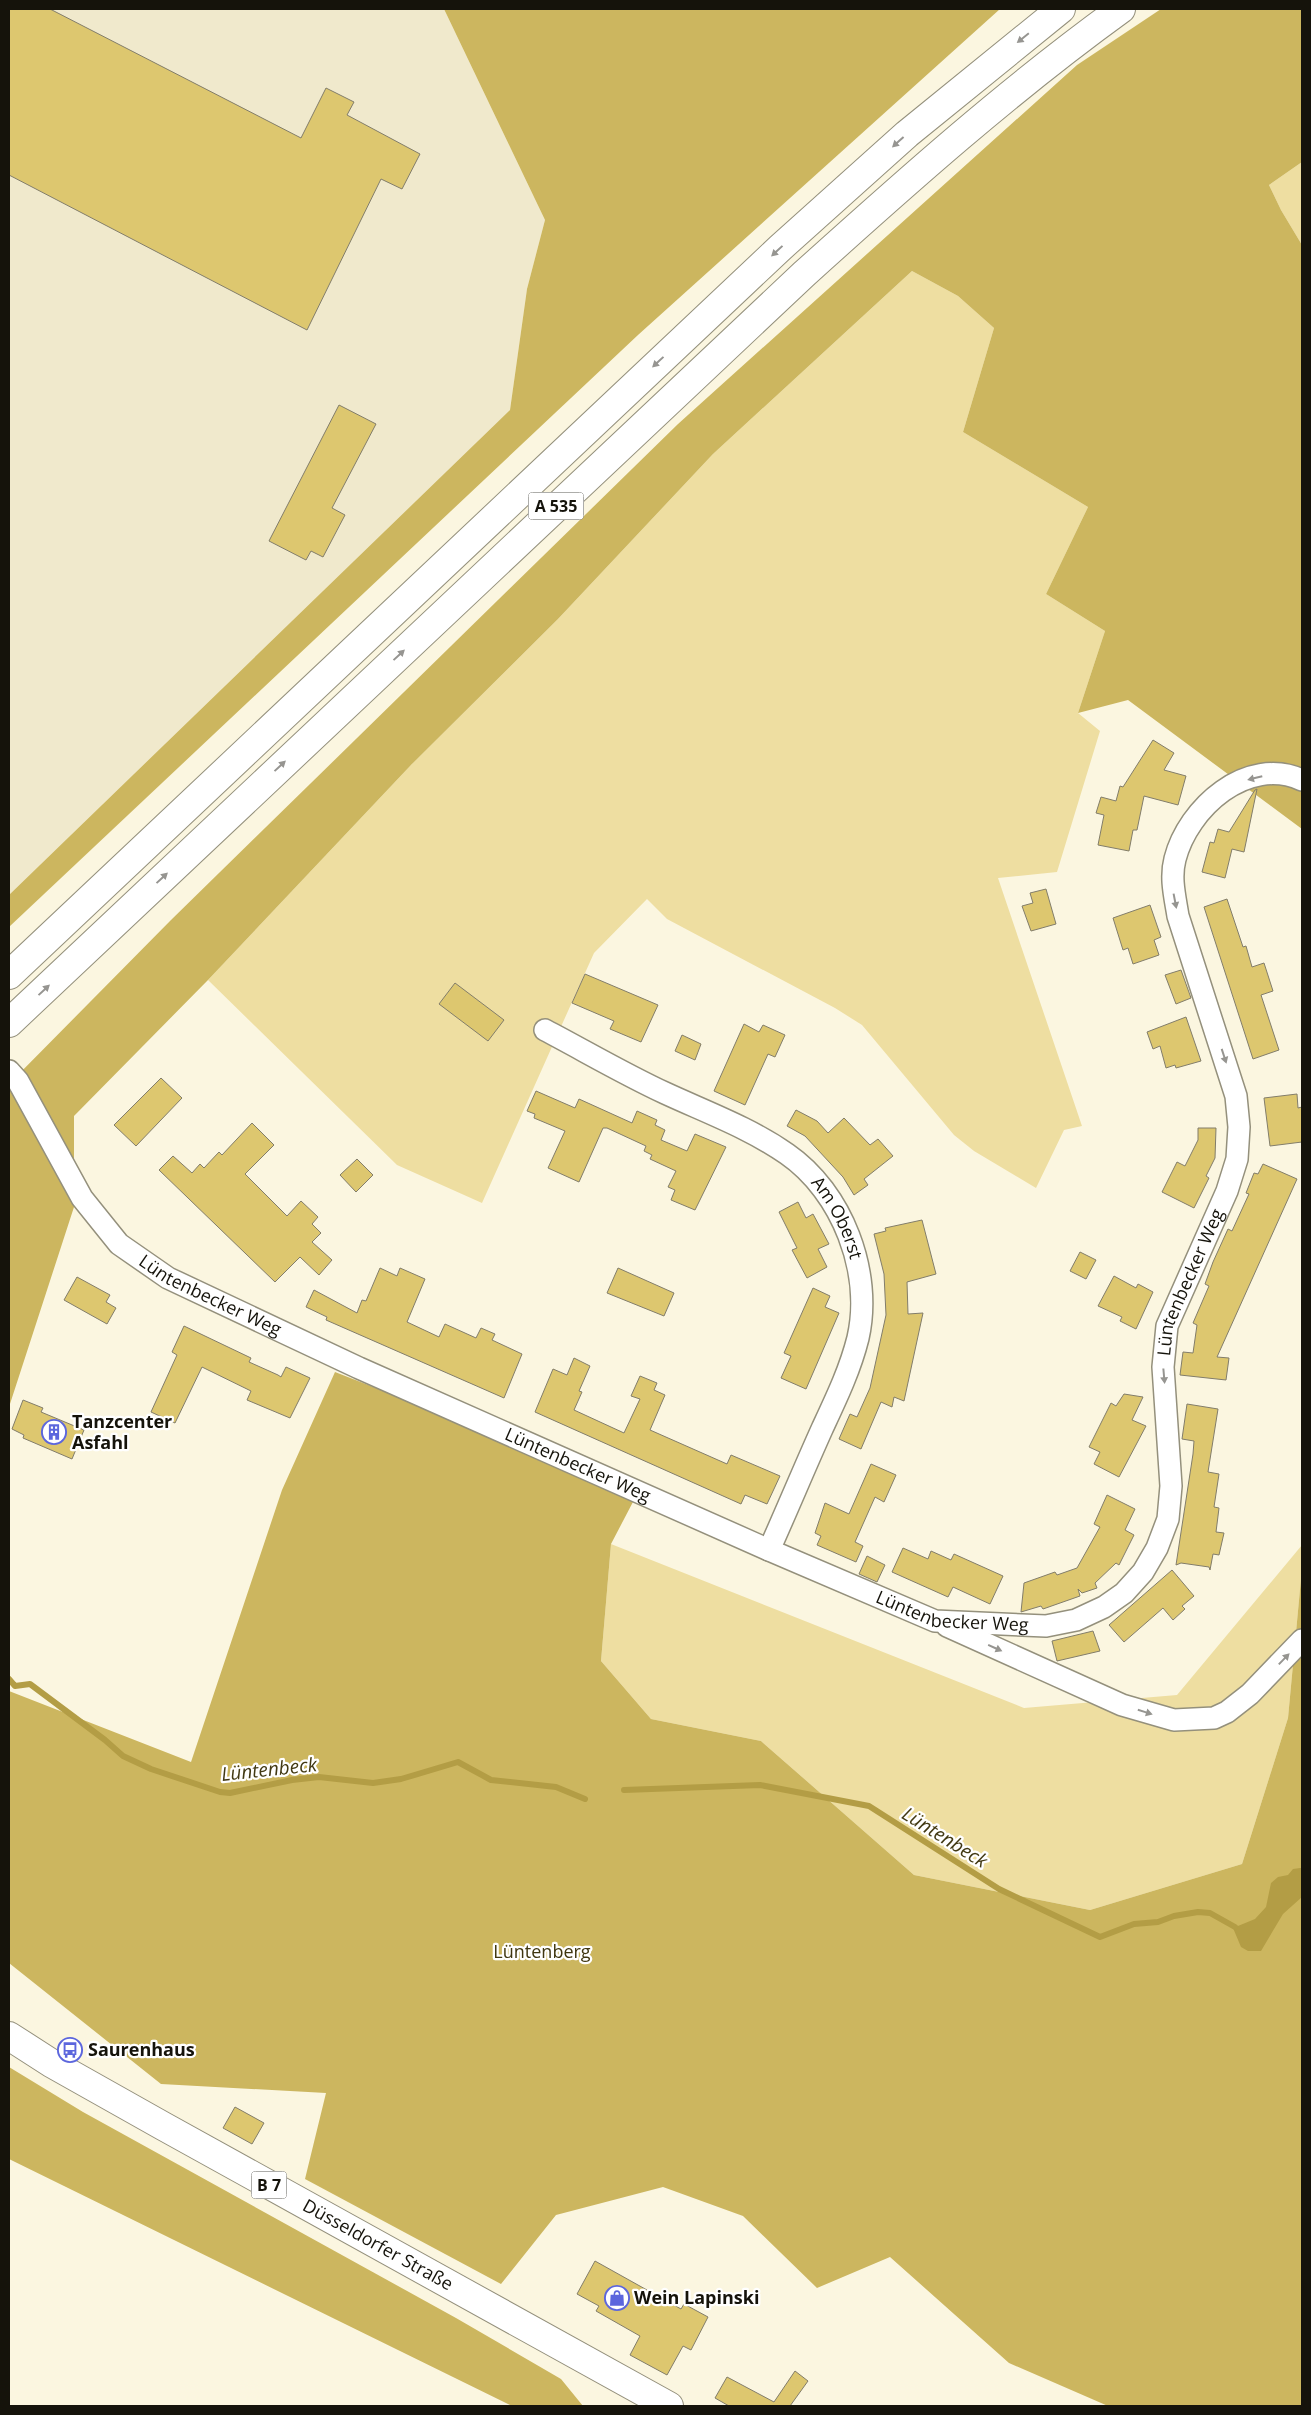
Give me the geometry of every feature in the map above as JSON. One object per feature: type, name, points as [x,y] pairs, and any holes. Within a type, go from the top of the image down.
[{"type":"main road","name":"A 535","points":[[9,975],[780,248],[907,134],[1061,9]]},
{"type":"main road","name":"A 535","points":[[9,1023],[804,274],[940,152],[1068,47],[1121,9]]},
{"type":"main road","name":"Düsseldorfer Straße","points":[[9,2036],[52,2063],[163,2126],[669,2406]]},
{"type":"street","name":"Lüntenbecker Weg","points":[[9,1071],[18,1081],[82,1198],[119,1244],[168,1278],[358,1368],[769,1550],[935,1621],[1046,1626],[1076,1620],[1104,1607],[1124,1593],[1143,1572],[1157,1548],[1168,1519],[1171,1486],[1163,1367],[1167,1326],[1227,1191],[1237,1159],[1239,1127],[1233,1086],[1178,916],[1173,887],[1174,861],[1182,838],[1197,814],[1217,794],[1241,781],[1268,774],[1292,776],[1302,780]]},
{"type":"street","name":"Am Oberst","points":[[545,1030],[664,1092],[745,1129],[788,1154],[818,1183],[842,1218],[857,1260],[862,1304],[858,1336],[850,1368],[769,1550]]},
{"type":"street","points":[[935,1621],[1122,1705],[1174,1720],[1214,1718],[1227,1712],[1250,1694],[1302,1640]]},
{"type":"shaded area","points":[[9,9],[444,9],[545,220],[527,289],[510,410],[9,895]]},
{"type":"shaded area","points":[[1302,162],[1302,245],[1281,210],[1269,185]]},
{"type":"shaded area","points":[[912,271],[958,296],[994,328],[963,432],[1088,507],[1046,594],[1105,631],[1078,713],[1100,731],[1057,872],[998,878],[1082,1126],[1064,1130],[1036,1188],[974,1151],[954,1135],[862,1025],[835,1008],[667,919],[647,899],[594,953],[482,1203],[397,1165],[208,980],[411,765],[558,619],[713,454]]},
{"type":"shaded area","points":[[611,1544],[1024,1708],[1177,1695],[1302,1545],[1302,1568],[1288,1718],[1242,1864],[1090,1910],[914,1875],[761,1741],[651,1719],[601,1661]]},
{"type":"shaded area","points":[[1302,1868],[1302,1897],[1283,1914],[1261,1951],[1248,1951],[1241,1947],[1233,1928],[1255,1919],[1266,1907],[1271,1883],[1278,1877],[1288,1875],[1293,1869]]},
{"type":"green space","points":[[444,9],[1000,9],[638,335],[9,927],[9,895],[510,410],[527,289],[545,220]]},
{"type":"green space","points":[[1161,9],[1302,9],[1302,162],[1269,185],[1281,210],[1302,245],[1302,829],[1128,700],[1078,713],[1105,631],[1046,594],[1088,507],[963,432],[994,328],[958,296],[912,271],[713,454],[558,619],[411,765],[208,980],[74,1116],[74,1207],[9,1407],[9,1084],[171,920],[678,424],[1077,65]]},
{"type":"green space","name":"Lüntenberg","points":[[335,1372],[399,1397],[634,1500],[611,1544],[601,1661],[651,1719],[761,1741],[914,1875],[1090,1910],[1242,1864],[1288,1718],[1302,1568],[1302,2406],[1108,2406],[1009,2363],[890,2257],[817,2288],[743,2216],[663,2187],[556,2215],[501,2284],[305,2179],[326,2093],[161,2084],[9,1963],[9,1691],[191,1762],[282,1490]]},
{"type":"green space","points":[[9,2067],[83,2112],[456,2318],[561,2379],[583,2406],[512,2406],[9,2159]]},
{"type":"building","points":[[9,9],[50,9],[301,138],[326,88],[354,102],[347,115],[420,154],[402,189],[381,179],[307,330],[9,175]]},
{"type":"building","points":[[339,405],[376,424],[332,508],[345,515],[323,557],[311,551],[306,560],[269,541]]},
{"type":"building","points":[[1153,740],[1174,753],[1164,770],[1186,776],[1178,805],[1144,796],[1137,830],[1133,830],[1129,851],[1098,845],[1104,815],[1096,813],[1101,797],[1116,801],[1120,786],[1123,787]]},
{"type":"building","points":[[1257,789],[1244,852],[1232,849],[1225,878],[1202,872],[1210,842],[1214,843],[1218,829],[1229,832]]},
{"type":"building","points":[[1046,889],[1056,924],[1031,931],[1022,906],[1033,903],[1030,893]]},
{"type":"building","points":[[1227,899],[1243,947],[1246,946],[1252,967],[1264,963],[1273,991],[1261,995],[1279,1050],[1253,1059],[1204,907]]},
{"type":"building","points":[[1150,905],[1161,937],[1154,940],[1159,955],[1133,964],[1128,948],[1123,950],[1113,918]]},
{"type":"building","points":[[1181,970],[1191,998],[1176,1004],[1165,975]]},
{"type":"building","points":[[585,974],[658,1005],[641,1042],[610,1029],[614,1021],[572,1003]]},
{"type":"building","points":[[455,983],[504,1020],[488,1041],[439,1004]]},
{"type":"building","points":[[1186,1017],[1201,1061],[1176,1068],[1175,1065],[1166,1068],[1160,1046],[1153,1049],[1147,1032]]},
{"type":"building","points":[[744,1024],[759,1032],[763,1025],[785,1035],[775,1057],[768,1054],[745,1105],[714,1091]]},
{"type":"building","points":[[682,1035],[701,1044],[695,1060],[675,1051]]},
{"type":"building","points":[[161,1078],[182,1098],[136,1146],[114,1125]]},
{"type":"building","points":[[536,1091],[575,1108],[579,1099],[632,1123],[637,1111],[657,1120],[655,1125],[665,1130],[661,1140],[687,1151],[695,1134],[726,1147],[695,1210],[671,1200],[675,1190],[668,1187],[676,1171],[650,1159],[652,1155],[644,1151],[646,1146],[607,1128],[603,1128],[579,1182],[548,1168],[565,1131],[534,1118],[535,1114],[527,1111]]},
{"type":"building","points":[[1297,1094],[1298,1108],[1302,1107],[1302,1142],[1270,1146],[1264,1098]]},
{"type":"building","points":[[796,1110],[817,1121],[828,1133],[844,1118],[870,1145],[878,1139],[893,1156],[864,1179],[868,1185],[854,1195],[843,1177],[805,1136],[787,1126]]},
{"type":"building","points":[[252,1123],[274,1145],[245,1174],[287,1216],[301,1201],[318,1217],[312,1224],[321,1233],[312,1242],[332,1260],[319,1275],[300,1257],[275,1282],[159,1170],[173,1156],[192,1173],[200,1164],[204,1168],[219,1152],[222,1155]]},
{"type":"building","points":[[1198,1128],[1216,1128],[1215,1158],[1206,1176],[1209,1178],[1194,1208],[1162,1192],[1177,1162],[1185,1166],[1198,1140]]},
{"type":"building","points":[[357,1159],[373,1175],[356,1192],[340,1175]]},
{"type":"building","points":[[1263,1164],[1297,1179],[1217,1357],[1229,1358],[1226,1380],[1180,1375],[1183,1352],[1193,1353],[1197,1325],[1193,1323],[1209,1286],[1205,1284],[1213,1262],[1228,1229],[1232,1231],[1249,1194],[1246,1193],[1254,1173],[1258,1174]]},
{"type":"building","points":[[798,1202],[806,1218],[813,1214],[829,1244],[818,1249],[827,1267],[807,1278],[792,1250],[797,1248],[779,1212]]},
{"type":"building","points":[[922,1220],[936,1274],[907,1282],[908,1314],[923,1313],[904,1401],[894,1397],[892,1407],[881,1402],[861,1449],[839,1439],[850,1414],[857,1417],[870,1388],[886,1315],[884,1274],[874,1234],[886,1231],[885,1228]]},
{"type":"building","points":[[1080,1252],[1096,1260],[1086,1279],[1070,1271]]},
{"type":"building","points":[[380,1268],[397,1276],[400,1268],[425,1279],[407,1322],[439,1337],[445,1324],[476,1338],[481,1328],[495,1334],[492,1340],[522,1354],[504,1398],[326,1320],[327,1317],[306,1307],[314,1290],[357,1313],[362,1300],[366,1301]]},
{"type":"building","points":[[618,1268],[674,1293],[664,1316],[607,1293]]},
{"type":"building","points":[[1114,1276],[1136,1288],[1138,1284],[1153,1292],[1136,1329],[1120,1321],[1122,1317],[1098,1306]]},
{"type":"building","points":[[77,1277],[110,1295],[106,1302],[116,1308],[107,1324],[64,1300]]},
{"type":"building","points":[[813,1288],[830,1296],[825,1307],[839,1313],[806,1389],[781,1378],[791,1356],[784,1353]]},
{"type":"building","points":[[184,1326],[251,1358],[249,1362],[281,1377],[286,1367],[310,1378],[290,1418],[247,1400],[251,1391],[202,1367],[175,1423],[151,1412],[177,1355],[172,1352]]},
{"type":"building","points":[[574,1358],[590,1366],[579,1391],[582,1392],[574,1410],[624,1433],[640,1399],[631,1396],[640,1376],[657,1383],[654,1390],[665,1395],[650,1430],[727,1464],[731,1455],[780,1476],[767,1504],[745,1495],[741,1504],[535,1412],[553,1369],[567,1375]]},
{"type":"building","points":[[1124,1394],[1143,1397],[1132,1420],[1146,1426],[1119,1477],[1094,1464],[1100,1452],[1089,1447],[1111,1403],[1116,1406]]},
{"type":"building","name":"Tanzcenter Asfahl","points":[[23,1400],[43,1408],[41,1412],[84,1430],[72,1459],[23,1438],[24,1435],[12,1429]]},
{"type":"building","points":[[1187,1404],[1218,1409],[1208,1472],[1219,1474],[1214,1507],[1219,1508],[1216,1532],[1224,1533],[1219,1555],[1213,1554],[1210,1570],[1209,1567],[1181,1563],[1176,1565],[1194,1441],[1182,1439]]},
{"type":"building","points":[[871,1464],[896,1475],[884,1502],[875,1497],[855,1542],[863,1546],[856,1562],[817,1545],[821,1536],[815,1533],[825,1503],[849,1514]]},
{"type":"building","points":[[1107,1495],[1135,1509],[1125,1530],[1134,1535],[1119,1565],[1116,1563],[1095,1583],[1097,1588],[1082,1593],[1078,1589],[1080,1596],[1043,1609],[1041,1606],[1021,1612],[1024,1583],[1055,1572],[1057,1575],[1077,1568],[1100,1527],[1094,1524]]},
{"type":"building","points":[[903,1548],[928,1559],[931,1551],[951,1560],[954,1554],[1003,1576],[990,1604],[953,1587],[948,1597],[892,1572]]},
{"type":"building","points":[[867,1556],[885,1565],[877,1582],[859,1574]]},
{"type":"building","points":[[1172,1570],[1194,1596],[1182,1606],[1185,1609],[1173,1620],[1163,1608],[1124,1642],[1109,1625]]},
{"type":"building","points":[[1093,1631],[1100,1651],[1057,1661],[1052,1641]]},
{"type":"building","points":[[235,2107],[264,2123],[252,2144],[223,2128]]},
{"type":"building","points":[[595,2261],[681,2309],[684,2304],[708,2317],[691,2350],[683,2346],[667,2375],[630,2355],[640,2336],[596,2311],[599,2306],[577,2294]]},
{"type":"building","points":[[795,2371],[808,2381],[790,2406],[729,2406],[715,2398],[727,2377],[774,2402]]},
{"type":"waterway","name":"Lüntenbeck","points":[[9,1679],[15,1686],[30,1684],[105,1740],[123,1756],[151,1769],[220,1792],[230,1793],[292,1780],[319,1777],[373,1783],[401,1779],[458,1762],[491,1780],[556,1787],[585,1799]]},
{"type":"waterway","name":"Lüntenbeck","points":[[624,1790],[760,1785],[869,1806],[999,1889],[1100,1937],[1134,1924],[1158,1922],[1174,1916],[1198,1912],[1210,1913],[1235,1927]]},
{"type":"place","name":"Tanzcenter Asfahl","points":[[54,1432]]},
{"type":"place","name":"Saurenhaus","points":[[70,2050]]},
{"type":"place","name":"Wein Lapinski","points":[[617,2298]]}]
